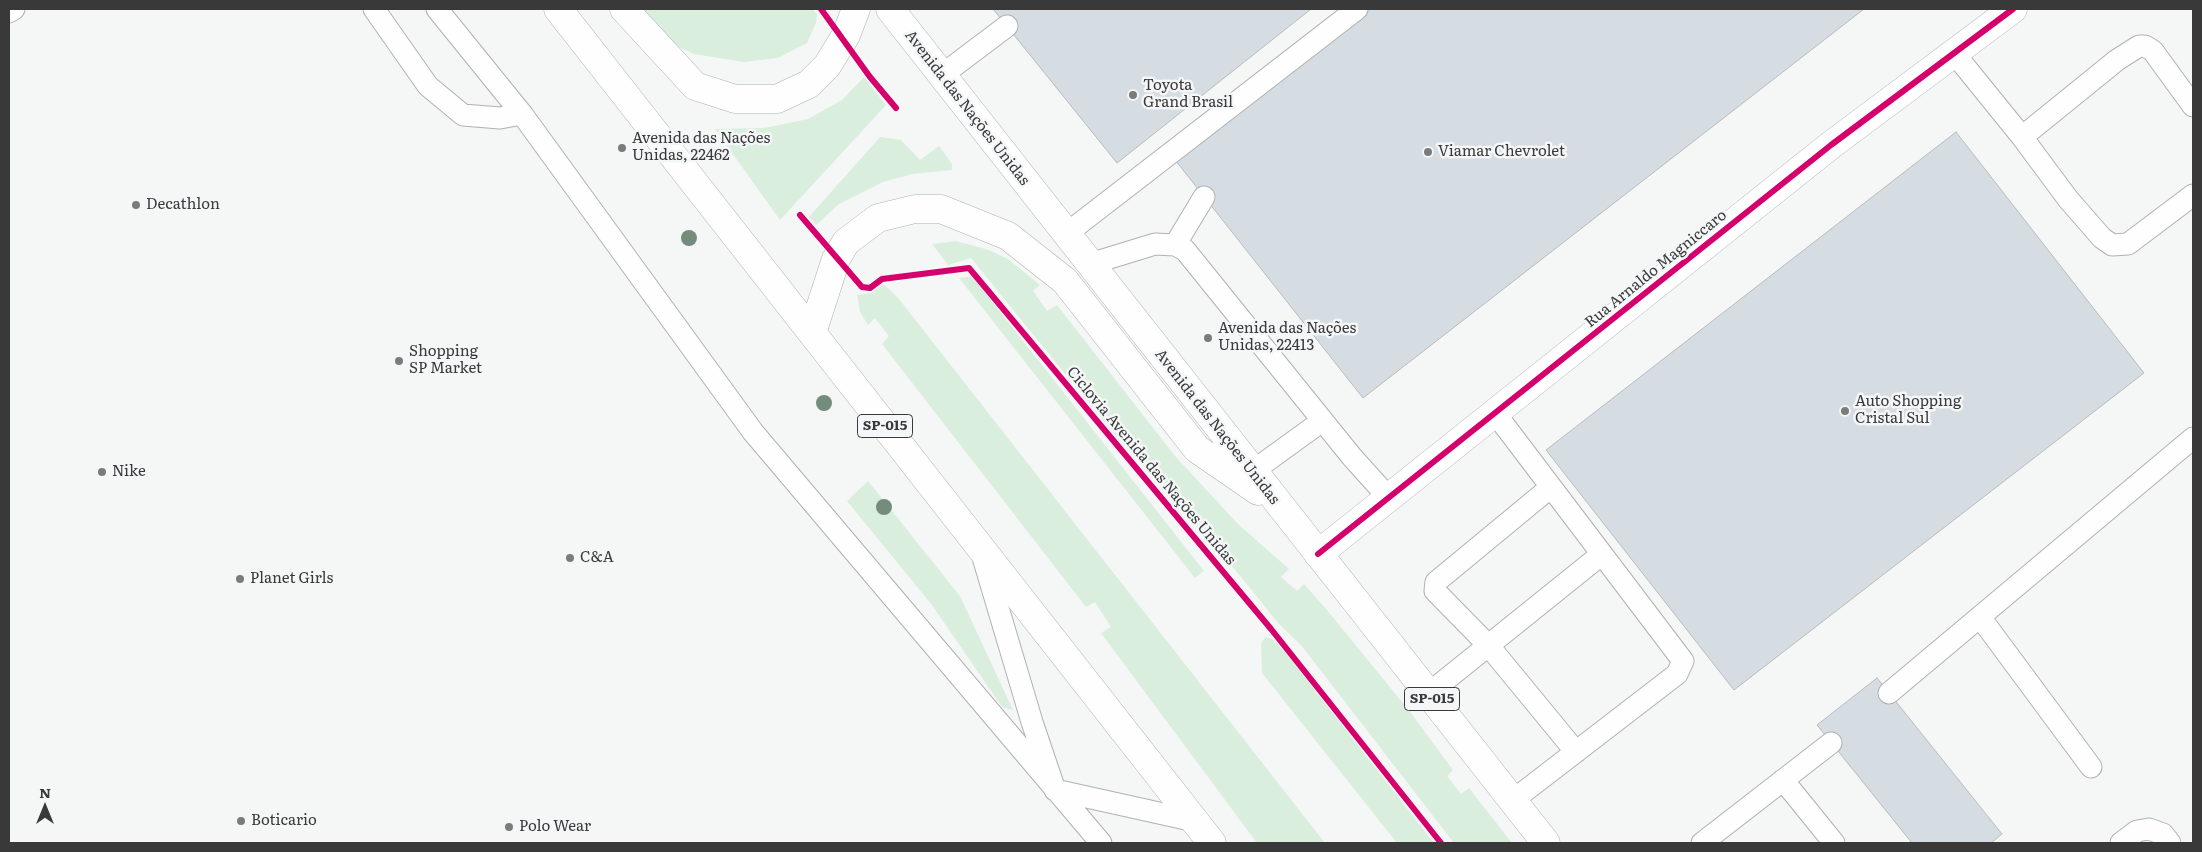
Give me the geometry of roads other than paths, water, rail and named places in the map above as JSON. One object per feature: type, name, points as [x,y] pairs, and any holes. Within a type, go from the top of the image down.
[{"type":"main road","name":"SP-015","points":[[558,9],[1212,843]]},
{"type":"main road","points":[[624,9],[695,86],[735,100],[777,99],[809,84],[828,66],[846,35],[856,9]]},
{"type":"main road","name":"Avenida das Nações Unidas","points":[[890,9],[1279,506],[1546,843]]},
{"type":"main road","name":"Rua Arnaldo Magniccaro","points":[[1318,554],[1831,145],[2013,9]]},
{"type":"main road","points":[[812,333],[836,258],[846,242],[878,218],[915,209],[941,209],[1008,236],[1065,281],[1198,449],[1279,506]]},
{"type":"lane","points":[[9,12],[14,9]]},
{"type":"lane","points":[[374,9],[428,86],[463,115],[500,118],[522,114]]},
{"type":"lane","points":[[437,9],[522,114],[753,432],[1101,843]]},
{"type":"lane","points":[[1066,234],[1357,9]]},
{"type":"lane","points":[[942,75],[1007,26]]},
{"type":"lane","points":[[2022,137],[2117,60],[2139,46],[2145,46],[2153,51],[2193,106]]},
{"type":"lane","points":[[1954,53],[2022,137],[2068,199],[2102,238],[2112,245],[2128,244],[2193,195]]},
{"type":"lane","points":[[1175,245],[1204,197]]},
{"type":"lane","points":[[1090,264],[1155,244],[1175,245],[1185,250],[1368,477],[1388,497]]},
{"type":"lane","points":[[1495,413],[1682,661],[1677,674],[1512,801]]},
{"type":"lane","points":[[1253,472],[1322,421]]},
{"type":"lane","points":[[1890,693],[2193,438]]},
{"type":"lane","points":[[1551,487],[1436,582],[1435,591],[1488,645],[1576,752]]},
{"type":"lane","points":[[980,547],[1032,722],[1056,790]]},
{"type":"lane","points":[[1428,694],[1602,554]]},
{"type":"lane","points":[[1980,617],[2091,767]]},
{"type":"lane","points":[[1702,843],[1831,743]]},
{"type":"lane","points":[[1784,780],[1834,843]]},
{"type":"lane","points":[[1056,790],[1195,821]]},
{"type":"lane","points":[[2122,843],[2137,831],[2149,829],[2162,834],[2170,843]]},
{"type":"place","name":"Toyota Grand Brasil","points":[[1133,95]]},
{"type":"place","name":"Avenida das Nações Unidas, 22462","points":[[622,148]]},
{"type":"place","name":"Viamar Chevrolet","points":[[1428,152]]},
{"type":"place","name":"Decathlon","points":[[136,205]]},
{"type":"place","name":"Avenida das Nações Unidas, 22413","points":[[1208,338]]},
{"type":"place","name":"Shopping SP Market","points":[[399,361]]},
{"type":"place","name":"Auto Shopping Cristal Sul","points":[[1845,411]]},
{"type":"place","name":"Nike","points":[[102,472]]},
{"type":"place","name":"C&A","points":[[570,558]]},
{"type":"place","name":"Planet Girls","points":[[240,579]]},
{"type":"place","name":"Boticario","points":[[241,821]]},
{"type":"place","name":"Polo Wear","points":[[509,827]]}]
